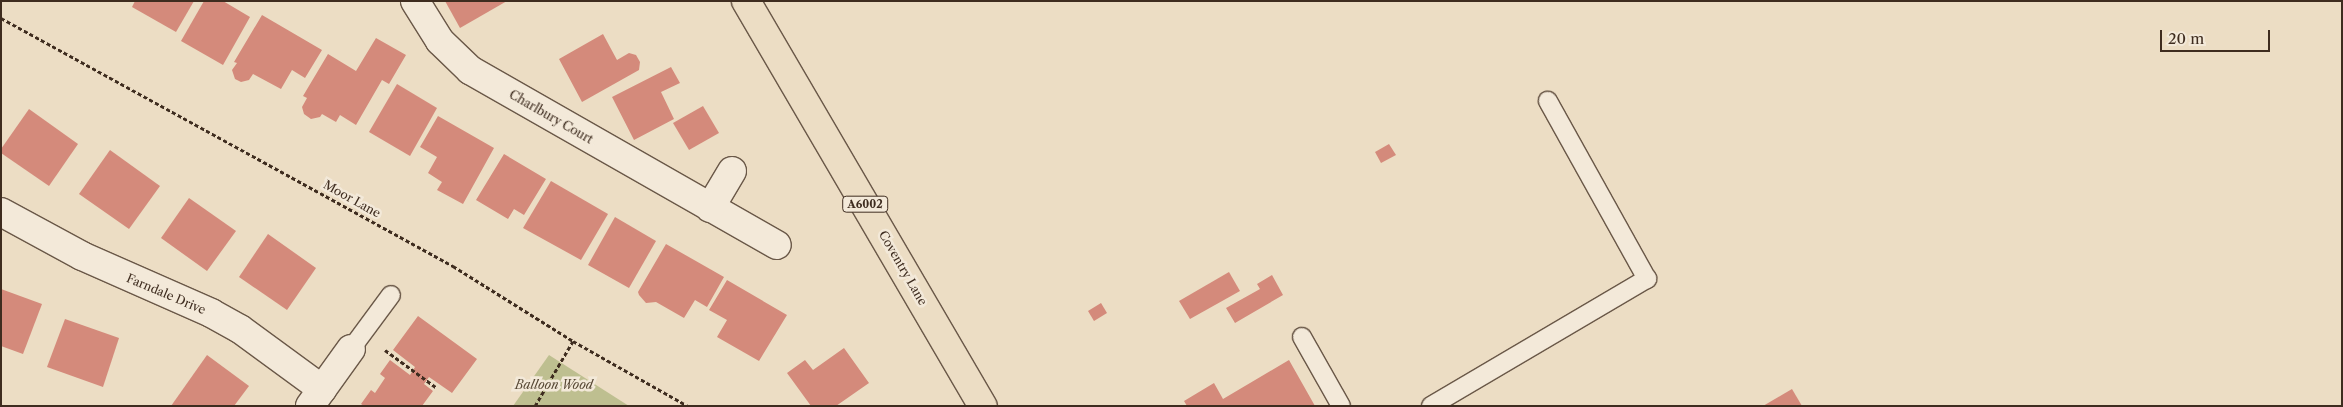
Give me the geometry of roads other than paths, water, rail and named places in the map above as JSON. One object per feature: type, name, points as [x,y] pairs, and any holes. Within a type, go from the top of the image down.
[{"type":"main road","name":"Coventry Lane","points":[[746,1],[983,406]]},
{"type":"street","name":"Charlbury Court","points":[[414,1],[440,41],[470,70],[776,245]]},
{"type":"street","points":[[710,208],[732,171]]},
{"type":"street","name":"Farndale Drive","points":[[1,212],[82,256],[211,313],[240,330],[316,397],[356,341]]},
{"type":"lane","points":[[1431,406],[1647,279],[1548,101]]},
{"type":"lane","points":[[356,341],[391,295]]},
{"type":"lane","points":[[1302,337],[1341,406]]},
{"type":"park label","name":"Balloon Wood","points":[[554,385]]}]
